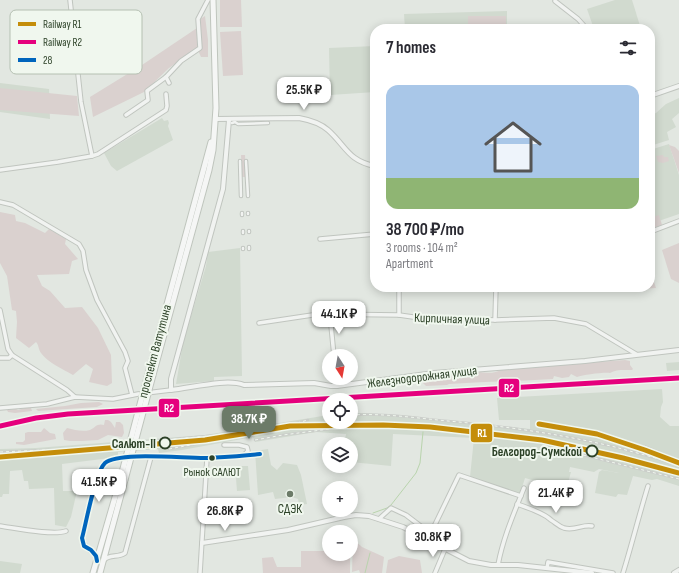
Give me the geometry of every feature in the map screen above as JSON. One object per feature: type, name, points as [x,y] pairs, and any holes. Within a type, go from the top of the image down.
[{"type":"main road","name":"проспект Ватутина","points":[[93,573],[107,546],[215,130],[216,80],[213,0]]},
{"type":"main road","name":"проспект Ватутина","points":[[100,573],[99,562],[101,544],[123,480]]},
{"type":"street","points":[[70,0],[71,10]]},
{"type":"street","points":[[126,115],[148,100],[147,91],[166,77],[181,61],[200,48],[198,19],[208,0]]},
{"type":"street","points":[[555,1],[582,24]]},
{"type":"street","points":[[78,74],[81,102],[92,156]]},
{"type":"street","points":[[166,77],[169,83]]},
{"type":"street","points":[[655,94],[679,86]]},
{"type":"street","points":[[0,170],[58,162],[98,154],[166,110],[166,94]]},
{"type":"street","points":[[235,123],[299,118],[310,120],[328,130],[356,160],[370,164]]},
{"type":"street","points":[[216,120],[246,125],[268,123]]},
{"type":"street","points":[[171,390],[173,371],[223,189],[235,123]]},
{"type":"street","points":[[240,161],[241,196]]},
{"type":"street","points":[[246,161],[248,196]]},
{"type":"street","points":[[0,202],[13,205],[79,244],[83,251],[86,270],[97,300],[125,352],[128,361],[126,368],[132,395]]},
{"type":"street","points":[[655,230],[679,222]]},
{"type":"street","points":[[320,239],[370,234]]},
{"type":"street","points":[[399,292],[399,315]]},
{"type":"street","points":[[495,320],[496,292]]},
{"type":"street","points":[[0,310],[8,349],[12,354],[67,390],[75,397]]},
{"type":"street","name":"Кирпичная улица","points":[[259,323],[319,314],[399,315],[413,317],[495,320],[554,318],[586,324],[636,354]]},
{"type":"street","points":[[330,315],[333,349]]},
{"type":"street","name":"Железнодорожная улица","points":[[0,408],[48,404],[75,397],[113,399],[211,384],[238,383],[244,385],[314,383],[337,386],[400,379],[434,373],[679,350]]},
{"type":"street","points":[[0,358],[9,358],[12,354]]},
{"type":"street","points":[[224,446],[239,445],[247,447],[248,451],[244,455]]},
{"type":"street","points":[[151,457],[125,552],[121,556],[110,556],[99,562],[91,550],[84,546],[82,538],[99,474],[101,468],[106,463],[112,459],[151,457],[207,458],[260,454]]},
{"type":"street","points":[[200,573],[207,458]]},
{"type":"street","points":[[428,539],[459,475],[521,496]]},
{"type":"street","points":[[623,573],[648,486]]},
{"type":"street","points":[[498,565],[500,553],[524,488]]},
{"type":"street","points":[[517,504],[540,514],[551,520],[554,524],[564,528],[575,530],[588,525],[592,526]]},
{"type":"street","points":[[380,518],[391,508],[406,515],[431,534]]},
{"type":"street","points":[[202,543],[288,530],[356,515],[380,518],[403,527],[469,561],[592,573]]},
{"type":"street","points":[[0,526],[59,533],[66,531]]},
{"type":"street","points":[[91,550],[101,544]]},
{"type":"street","points":[[107,546],[107,553],[110,556]]},
{"type":"street","points":[[435,573],[445,548]]},
{"type":"street","points":[[547,568],[548,562],[613,573]]},
{"type":"street","points":[[674,573],[679,570]]},
{"type":"shaded area","points":[[220,0],[241,0],[242,27],[220,27]]},
{"type":"shaded area","points":[[615,0],[632,0],[639,24],[592,24],[587,9]]},
{"type":"shaded area","points":[[507,11],[507,24],[405,24],[404,14]]},
{"type":"shaded area","points":[[205,16],[208,40],[208,57],[201,57],[197,48],[169,68],[144,92],[93,117],[90,97],[127,74],[142,74],[142,65],[197,28],[197,21]]},
{"type":"shaded area","points":[[468,16],[506,16],[506,24],[468,24]]},
{"type":"shaded area","points":[[241,31],[243,75],[223,76],[220,32]]},
{"type":"shaded area","points":[[370,46],[370,92],[330,95],[329,48]]},
{"type":"shaded area","points":[[0,83],[49,89],[50,119],[0,112]]},
{"type":"shaded area","points":[[0,88],[77,96],[79,116],[0,110]]},
{"type":"shaded area","points":[[679,98],[679,113],[672,119],[676,127],[667,132],[669,140],[655,144],[655,113],[666,104]]},
{"type":"shaded area","points":[[162,118],[164,121],[168,120],[168,126],[173,140],[117,171],[111,166],[104,153]]},
{"type":"shaded area","points":[[669,144],[679,175],[679,214],[655,222],[655,148]]},
{"type":"shaded area","points":[[669,145],[675,147],[679,151],[679,173]]},
{"type":"shaded area","points":[[241,155],[245,155],[246,177],[242,177]]},
{"type":"shaded area","points":[[663,155],[664,157],[668,157],[669,161],[663,163],[658,162],[656,156]]},
{"type":"shaded area","points":[[0,212],[15,215],[16,221],[25,223],[45,233],[49,229],[66,239],[65,244],[78,259],[72,261],[69,274],[37,275],[42,286],[50,291],[65,308],[82,307],[98,328],[111,355],[112,383],[107,386],[89,382],[93,369],[86,364],[73,375],[56,366],[44,357],[36,342],[29,348],[16,338],[16,311],[12,310],[7,276],[0,263]]},
{"type":"shaded area","points":[[659,215],[662,225],[655,227],[655,216]]},
{"type":"shaded area","points":[[679,243],[679,283],[671,279],[662,250]]},
{"type":"shaded area","points":[[240,248],[242,376],[214,377],[214,381],[176,384],[183,343],[206,266],[208,252]]},
{"type":"shaded area","points":[[625,360],[630,361],[632,370],[618,370],[610,373],[577,377],[571,374],[569,377],[562,378],[554,376],[553,379],[426,386],[422,382],[422,376],[478,372],[490,373],[503,369]]},
{"type":"shaded area","points":[[679,362],[679,370],[667,371],[666,363]]},
{"type":"shaded area","points":[[662,389],[663,402],[660,417],[670,426],[679,426],[679,486],[657,479],[652,480],[633,476],[627,495],[618,494],[616,497],[595,493],[599,472],[602,470],[619,473],[599,469],[594,472],[570,467],[569,472],[571,472],[566,490],[560,489],[557,493],[544,491],[545,487],[542,486],[543,483],[525,478],[520,494],[470,477],[474,438],[393,434],[391,466],[358,463],[358,437],[345,437],[346,434],[316,432],[255,442],[253,437],[159,453],[158,449],[118,452],[118,457],[62,464],[63,491],[77,491],[71,517],[66,527],[55,525],[54,488],[29,489],[28,481],[24,481],[22,470],[10,471],[9,494],[3,494],[2,497],[0,497],[0,449],[36,448],[205,435],[322,416],[322,429],[358,429],[358,413],[530,429],[530,420],[499,420],[497,398]]},
{"type":"shaded area","points":[[99,402],[103,404],[97,407],[38,411],[36,409],[81,403]]},
{"type":"shaded area","points":[[31,408],[32,411],[15,413],[8,412],[7,410],[18,410]]},
{"type":"shaded area","points":[[105,420],[111,422],[115,428],[116,422],[120,422],[123,425],[124,433],[122,437],[108,435],[98,440],[64,440],[63,433],[67,428],[87,431],[98,425],[104,425]]},
{"type":"shaded area","points":[[44,428],[50,433],[55,434],[56,439],[24,445],[16,444],[16,442],[23,442],[25,440],[25,433],[41,432]]},
{"type":"shaded area","points":[[268,449],[271,465],[277,470],[283,463],[297,465],[301,475],[307,504],[299,505],[298,499],[292,497],[275,499],[273,492],[258,495],[255,451]]},
{"type":"shaded area","points":[[235,466],[248,466],[250,490],[237,491]]},
{"type":"shaded area","points":[[358,543],[362,547],[384,557],[382,573],[360,573],[359,570],[352,572],[352,561],[358,561]]},
{"type":"shaded area","points":[[301,551],[322,551],[322,561],[350,561],[350,573],[263,573],[262,558],[273,557],[277,567],[301,567]]},
{"type":"shaded area","points":[[399,556],[420,560],[422,573],[386,573],[388,560]]},
{"type":"shaded area","points":[[0,561],[22,564],[20,573],[0,573]]},
{"type":"waterway","points":[[373,513],[391,505],[416,473],[420,463],[423,432]]},
{"type":"waterway","points":[[365,573],[370,553]]},
{"type":"railway","points":[[358,415],[400,416],[490,425],[532,431],[615,447],[679,466]]},
{"type":"railway","points":[[274,429],[308,420]]},
{"type":"railway","points":[[539,424],[597,434],[647,451]]},
{"type":"railway","points":[[255,440],[329,429]]},
{"type":"railway","points":[[0,452],[66,449],[262,431]]},
{"type":"railway","points":[[169,449],[218,440]]},
{"type":"railway","points":[[644,446],[673,458]]},
{"type":"railway","points":[[583,455],[679,479]]},
{"type":"rail line","name":"R2","points":[[0,426],[36,418],[68,414],[679,378]]},
{"type":"rail line","name":"R1","points":[[539,424],[597,434],[679,463]]},
{"type":"rail line","name":"R1","points":[[0,457],[205,440],[290,426],[383,425],[430,427],[542,440],[623,458],[679,473]]},
{"type":"transit line","name":"28","points":[[97,561],[96,556],[91,550],[84,546],[82,538],[94,487],[101,468],[105,463],[113,459],[138,456],[208,458],[260,454]]},
{"type":"place","name":"Салют-II","points":[[165,443]]},
{"type":"place","name":"Белгород-Сумской","points":[[592,451]]},
{"type":"place","name":"Рынок САЛЮТ","points":[[212,458]]},
{"type":"place","name":"СДЭК","points":[[290,494]]}]
